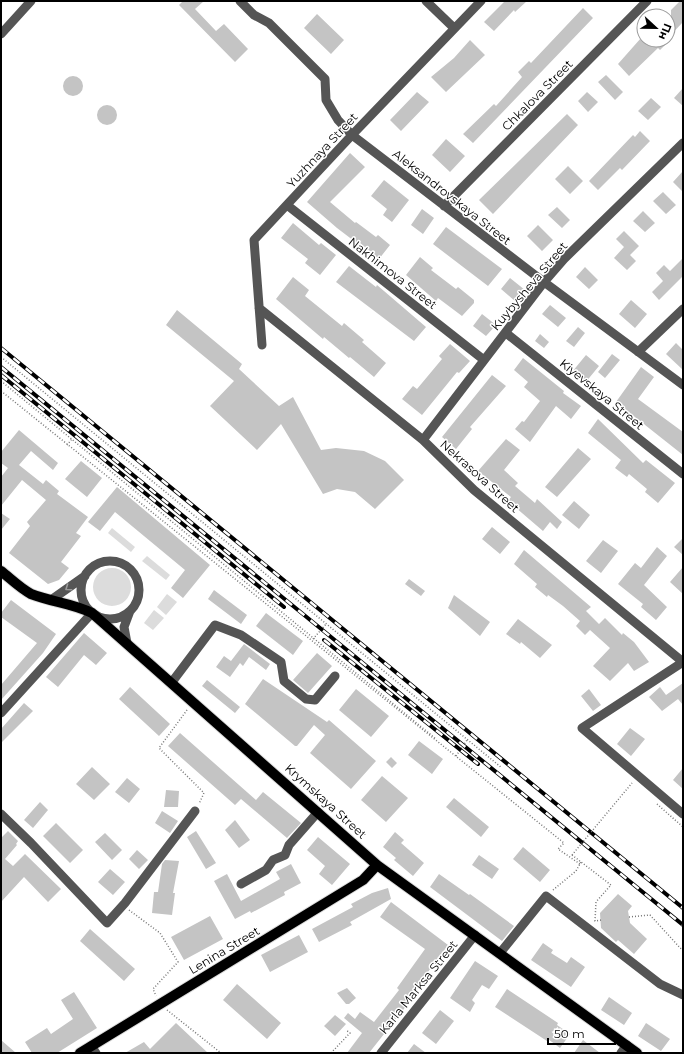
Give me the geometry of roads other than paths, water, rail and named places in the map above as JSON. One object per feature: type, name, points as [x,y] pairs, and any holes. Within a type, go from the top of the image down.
[{"type":"main road","name":"Krymskaya Street","points":[[1,571],[23,589],[51,600],[71,604],[92,613],[194,701],[377,865],[475,935],[624,1049],[637,1053]]},
{"type":"main road","name":"Lenina Street","points":[[80,1053],[94,1050],[160,1004],[363,880],[377,865]]},
{"type":"street","points":[[1,34],[31,1]]},
{"type":"street","name":"Aleksandrovskaya Street","points":[[240,1],[254,15],[269,22],[325,79],[326,100],[338,120],[352,135],[544,282],[683,385]]},
{"type":"street","points":[[426,1],[454,28]]},
{"type":"street","name":"Yuzhnaya Street","points":[[262,345],[254,240],[352,135],[481,1]]},
{"type":"street","name":"Chkalova Street","points":[[444,206],[647,1]]},
{"type":"street","name":"Kuybysheva Street","points":[[423,440],[544,282],[564,259],[683,143]]},
{"type":"street","name":"Nakhimova Street","points":[[287,205],[484,360]]},
{"type":"street","name":"Nekrasova Street","points":[[259,308],[423,440],[474,490],[683,662]]},
{"type":"street","points":[[638,352],[683,309]]},
{"type":"street","name":"Kiyevskaya Street","points":[[506,333],[683,474]]},
{"type":"street","points":[[51,600],[84,576],[94,566],[100,563],[114,561],[127,567],[136,578],[139,592],[124,627],[127,643]]},
{"type":"street","points":[[84,576],[81,586],[81,596],[85,605],[92,613],[104,619],[111,619],[124,615],[130,611]]},
{"type":"street","points":[[1,713],[92,613]]},
{"type":"street","points":[[172,682],[215,625],[241,635],[281,662],[284,681],[306,699],[315,700],[335,676]]},
{"type":"street","points":[[683,662],[582,728],[683,814]]},
{"type":"street","points":[[1,814],[31,843],[107,923],[123,906],[196,811]]},
{"type":"street","points":[[241,884],[266,870],[273,860],[285,855],[289,845],[318,812]]},
{"type":"street","points":[[500,954],[546,896],[660,984],[683,995]]},
{"type":"street","name":"Karla Marksa Street","points":[[381,1053],[475,935]]},
{"type":"railway","points":[[1,348],[683,908]]},
{"type":"railway","points":[[1,367],[683,925]]},
{"type":"railway","points":[[1,375],[284,607]]},
{"type":"railway","points":[[324,640],[478,764]]}]
